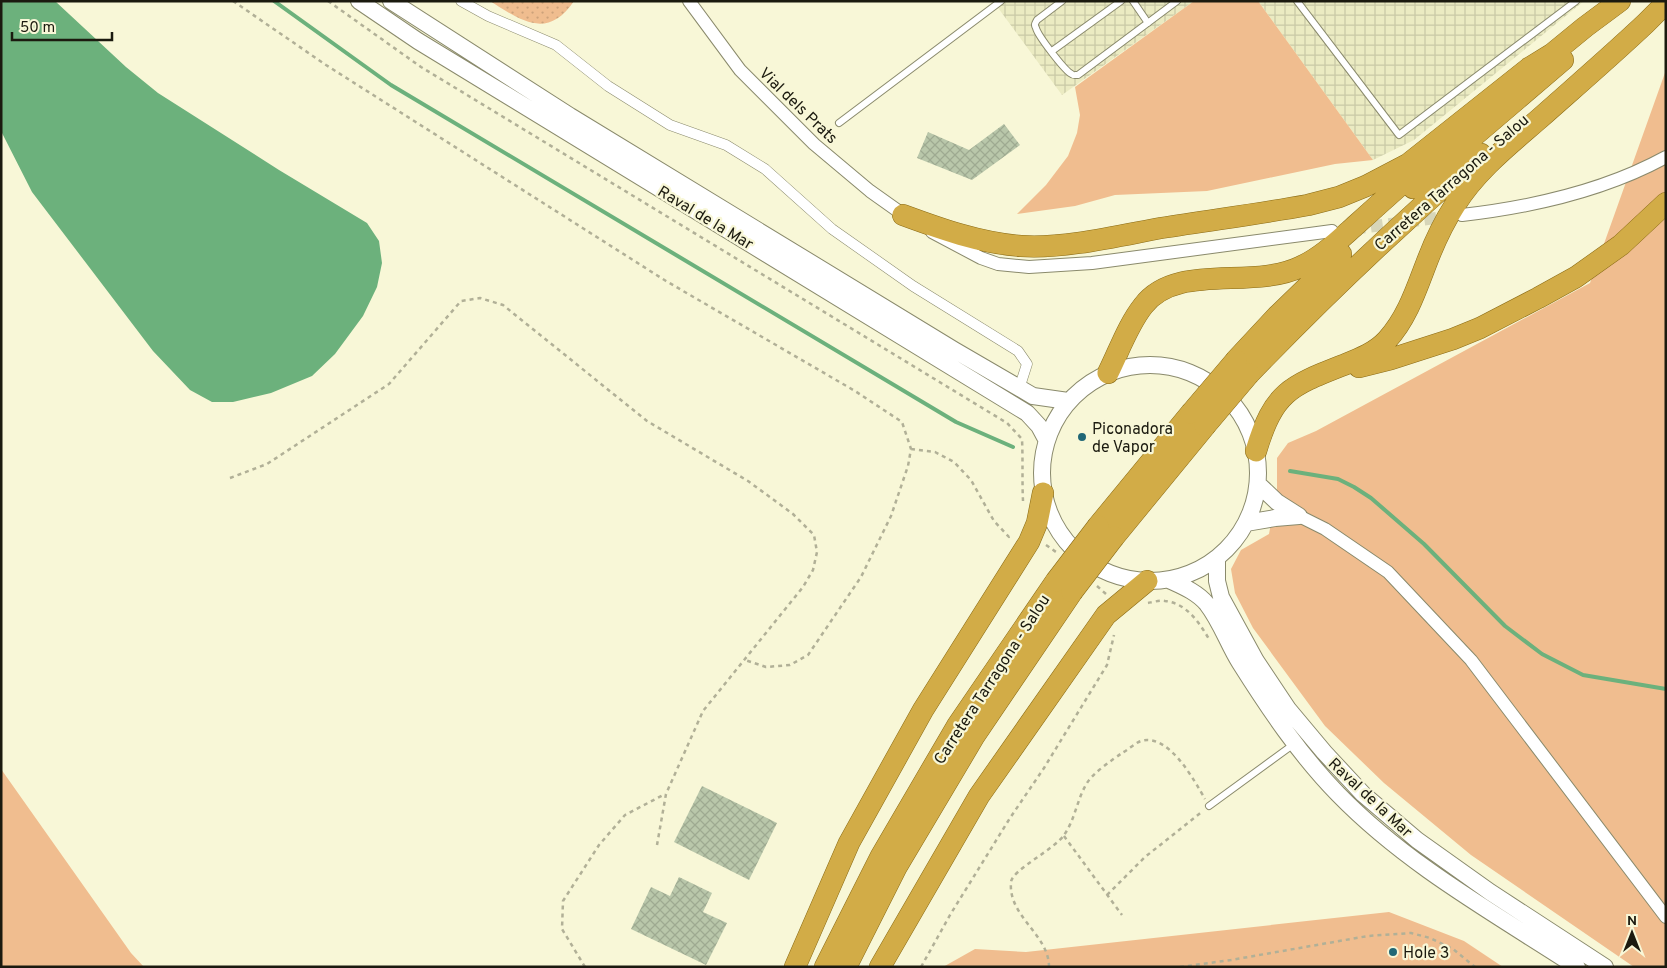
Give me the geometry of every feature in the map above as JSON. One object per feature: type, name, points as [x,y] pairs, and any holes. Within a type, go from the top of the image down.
[{"type":"highway","points":[[1108,373],[1132,322],[1142,306],[1152,296],[1162,289],[1190,280],[1264,278],[1284,274],[1300,268],[1313,260],[1337,242],[1552,54],[1620,1]]},
{"type":"highway","name":"Carretera Tarragona - Salou","points":[[825,967],[881,856],[957,726],[1106,532],[1242,367],[1277,316],[1363,233],[1421,181],[1632,1]]},
{"type":"highway","points":[[1256,451],[1268,416],[1282,397],[1291,389],[1307,379],[1376,351],[1388,339],[1414,296],[1440,232],[1454,206],[1470,184],[1496,157],[1639,30],[1664,2]]},
{"type":"highway","name":"Carretera Tarragona - Salou","points":[[1242,367],[1412,214],[1664,2]]},
{"type":"highway","points":[[903,215],[965,236],[1022,246],[1107,238],[1308,205],[1339,197],[1366,186],[1408,164],[1523,73],[1552,54]]},
{"type":"highway","points":[[1307,379],[1392,359],[1480,328],[1576,277],[1621,245],[1666,203]]},
{"type":"highway","points":[[795,967],[854,835],[923,710],[1033,535],[1043,493]]},
{"type":"highway","points":[[880,967],[980,796],[1106,615],[1147,581]]},
{"type":"highway","name":"Carretera Tarragona - Salou","points":[[846,967],[896,868],[1064,587]]},
{"type":"street","name":"Raval de la Mar","points":[[360,1],[418,42],[1022,409],[1039,426],[1046,439]]},
{"type":"street","name":"Raval de la Mar","points":[[391,1],[570,116],[1019,389],[1033,396],[1068,401]]},
{"type":"street","points":[[461,1],[488,16],[556,45],[608,86],[670,125],[726,145],[765,169],[832,229],[913,286],[1018,351],[1027,364],[1019,389]]},
{"type":"street","name":"Vial dels Prats","points":[[689,1],[740,70],[814,144],[903,215],[944,240],[981,258],[1013,266],[1029,267],[1111,261],[1332,231]]},
{"type":"street","points":[[1462,215],[1498,211],[1578,192],[1620,179],[1666,157]]},
{"type":"street","points":[[1149,364],[1180,369],[1200,377],[1218,389],[1240,412],[1250,431],[1256,451],[1258,484],[1254,504],[1246,523],[1228,548],[1217,558],[1194,572],[1169,580],[1147,581],[1126,579],[1106,572],[1079,556],[1058,532],[1049,513],[1043,493],[1041,466],[1046,439],[1055,418],[1068,401],[1090,382],[1108,373],[1128,366],[1149,364]]},
{"type":"street","points":[[1258,484],[1277,502],[1325,529],[1388,572],[1472,660],[1666,917]]},
{"type":"street","points":[[1246,523],[1299,516]]},
{"type":"street","name":"Raval de la Mar","points":[[1217,558],[1217,581],[1221,596],[1256,661],[1288,709],[1363,794],[1417,840],[1490,892],[1606,967]]},
{"type":"street","name":"Raval de la Mar","points":[[1169,580],[1185,587],[1206,604],[1240,662],[1295,743],[1309,763],[1338,794],[1387,839],[1458,892],[1576,967]]},
{"type":"lane","points":[[838,123],[1001,1]]},
{"type":"lane","points":[[1062,1],[1036,20],[1035,24],[1036,29],[1052,51],[1070,73],[1074,75],[1078,75],[1178,1]]},
{"type":"lane","points":[[1052,51],[1121,1]]},
{"type":"lane","points":[[1133,1],[1148,23]]},
{"type":"lane","points":[[1297,1],[1399,135],[1576,1]]},
{"type":"lane","points":[[1209,806],[1295,743]]},
{"type":"path","points":[[233,1],[326,65],[666,281],[855,391],[902,422],[911,449],[908,466],[891,516],[861,577],[808,655],[790,665],[766,667],[745,660]]},
{"type":"path","points":[[328,1],[421,67],[1007,423],[1022,439],[1023,461],[1021,475],[1023,504]]},
{"type":"path","points":[[230,478],[266,464],[389,384],[461,301],[480,298],[503,305],[647,420],[748,481],[793,514],[814,535],[817,552],[813,570],[803,587],[703,711],[666,794],[657,845]]},
{"type":"path","points":[[911,449],[935,452],[954,462],[971,480],[994,521],[1009,537]]},
{"type":"path","points":[[1033,535],[1062,558]]},
{"type":"path","points":[[921,967],[985,858],[1044,768],[1107,665],[1119,604],[1093,583]]},
{"type":"path","points":[[1143,603],[1165,601],[1183,608],[1196,617],[1212,642]]},
{"type":"path","points":[[1049,967],[1049,960],[1042,942],[1017,909],[1010,880],[1016,872],[1043,854],[1064,836],[1088,781],[1112,759],[1142,741],[1154,741],[1172,752],[1185,765],[1209,806],[1145,857],[1107,895]]},
{"type":"path","points":[[585,967],[562,929],[564,901],[599,845],[625,814],[666,794]]},
{"type":"path","points":[[1064,836],[1122,915]]},
{"type":"path","points":[[1180,967],[1368,936],[1411,933],[1430,938],[1453,949],[1474,967]]},
{"type":"shaded area","points":[[1,1],[55,1],[126,67],[158,93],[367,223],[379,241],[382,263],[377,287],[363,316],[335,354],[312,376],[271,393],[233,402],[212,402],[190,390],[153,351],[32,192],[1,131]]},
{"type":"shaded area","points":[[490,1],[574,1],[564,13],[554,20],[534,23],[513,15]]},
{"type":"shaded area","points":[[993,1],[1194,1],[1062,95]]},
{"type":"shaded area","points":[[1194,1],[1258,1],[1373,160],[1335,164],[1207,191],[1115,195],[1075,206],[1017,214],[1046,185],[1068,156],[1077,133],[1080,115],[1075,87]]},
{"type":"shaded area","points":[[1258,1],[1584,1],[1414,140],[1373,160]]},
{"type":"shaded area","points":[[1666,70],[1666,967],[1634,967],[1471,855],[1384,783],[1325,726],[1253,628],[1235,593],[1231,569],[1241,550],[1269,534],[1277,490],[1277,458],[1288,443],[1316,431],[1590,283]]},
{"type":"shaded area","points":[[1,769],[131,953],[144,967],[1,967]]},
{"type":"shaded area","points":[[1389,912],[1464,941],[1503,967],[943,967],[975,949],[1026,952]]},
{"type":"building","points":[[1004,124],[1020,145],[972,180],[917,158],[928,132],[969,150]]},
{"type":"building","points":[[702,786],[777,823],[749,880],[674,842]]},
{"type":"building","points":[[679,877],[712,893],[703,912],[727,923],[706,965],[631,929],[651,887],[670,896]]},
{"type":"waterway","points":[[274,1],[391,85],[956,422],[1013,447]]},
{"type":"waterway","points":[[1290,471],[1338,479],[1371,498],[1424,544],[1505,626],[1542,654],[1583,675],[1666,689]]},
{"type":"tunnel","points":[[1353,229],[1450,216]]},
{"type":"place","name":"Piconadora de Vapor","points":[[1082,437]]},
{"type":"place","name":"Hole 3","points":[[1393,952]]}]
